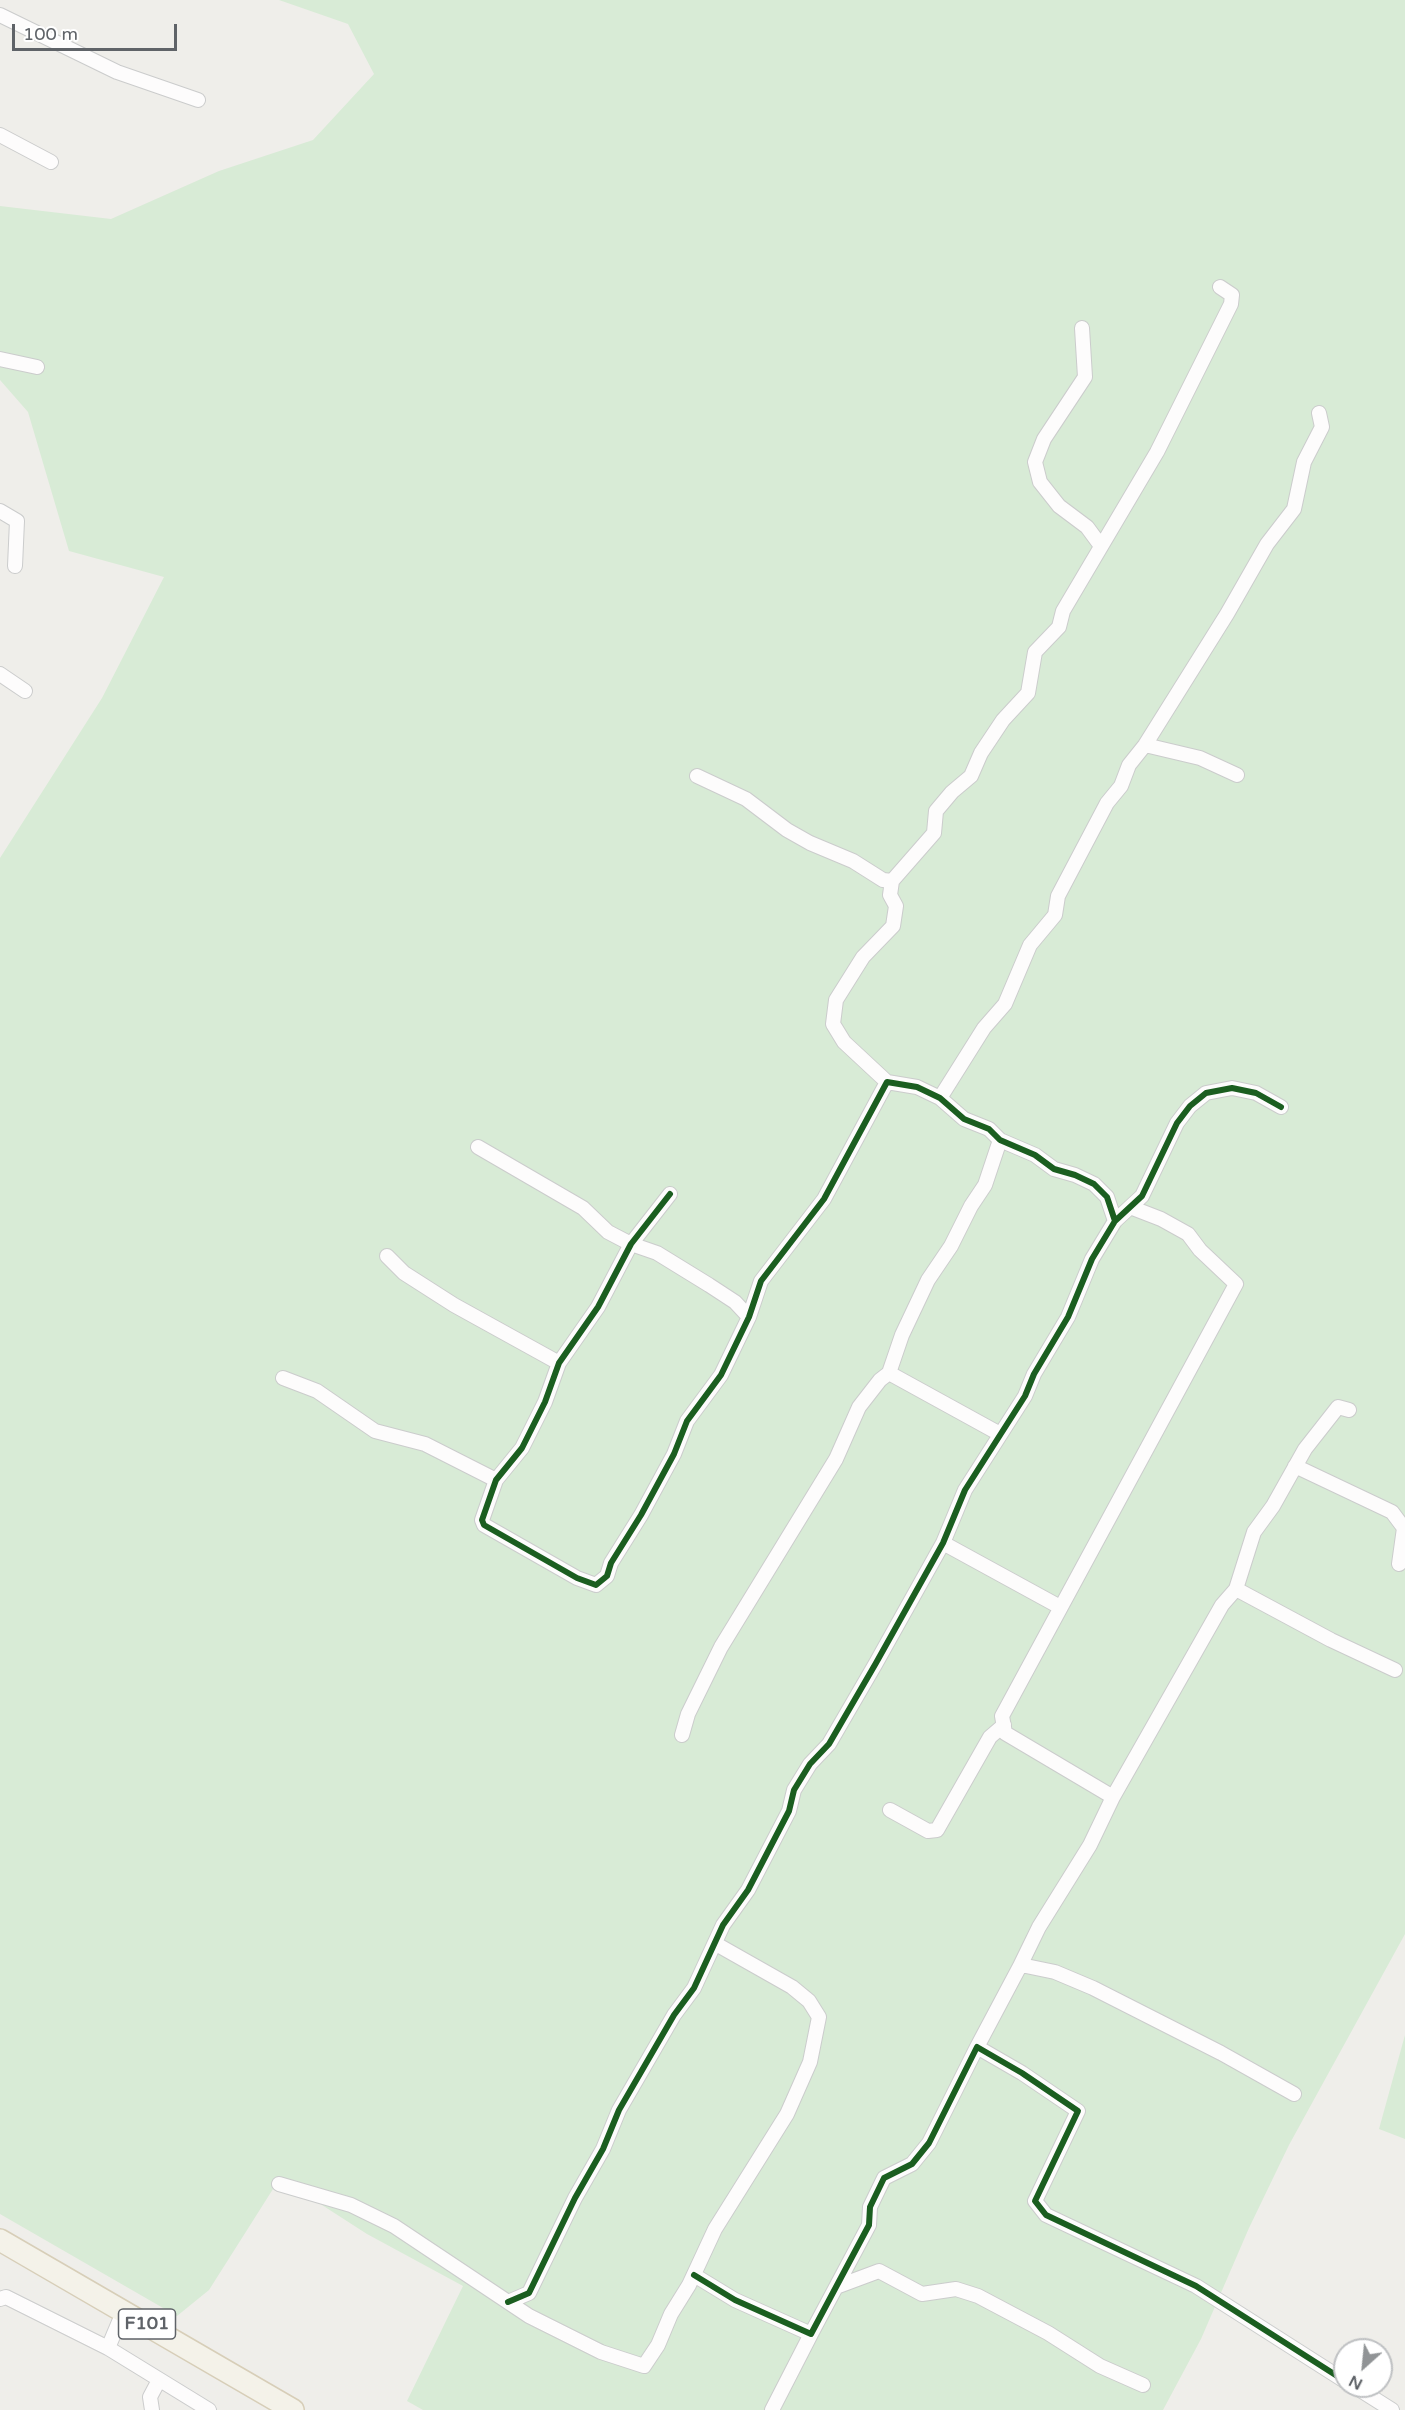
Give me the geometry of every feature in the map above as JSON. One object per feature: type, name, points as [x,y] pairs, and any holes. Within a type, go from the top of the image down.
[{"type":"main road","name":"F101","points":[[0,2240],[293,2410]]},
{"type":"street","points":[[0,15],[117,72],[198,100]]},
{"type":"street","points":[[0,135],[51,162]]},
{"type":"street","points":[[1115,1221],[1107,1197],[1094,1185],[1075,1175],[1054,1169],[1035,1155],[1000,1140],[989,1129],[964,1119],[940,1098],[917,1087],[887,1082],[844,1042],[833,1024],[836,1000],[848,977],[893,926],[896,906],[890,895],[892,881],[933,833],[936,811],[952,792],[971,776],[981,753],[996,735],[1003,720],[1028,693],[1035,651],[1059,627],[1063,611],[1157,452],[1231,304],[1232,295],[1220,287]]},
{"type":"street","points":[[1082,328],[1085,377],[1044,439],[1035,462],[1040,482],[1059,506],[1087,526],[1101,546]]},
{"type":"street","points":[[0,359],[37,367]]},
{"type":"street","points":[[940,1098],[984,1028],[1005,1004],[1026,954],[1055,915],[1058,896],[1107,803],[1121,786],[1130,765],[1145,745],[1267,544],[1294,509],[1304,462],[1322,427],[1319,413]]},
{"type":"street","points":[[0,511],[17,520],[15,566]]},
{"type":"street","points":[[0,674],[25,691]]},
{"type":"street","points":[[1145,745],[1200,758],[1237,775]]},
{"type":"street","points":[[697,776],[746,799],[787,830],[810,843],[853,861],[883,880],[892,881]]},
{"type":"street","points":[[670,1194],[631,1244],[598,1307],[559,1363],[545,1402],[522,1448],[496,1480],[482,1520],[484,1525],[577,1578],[596,1585],[607,1576],[611,1563],[641,1515],[674,1454],[687,1421],[721,1375],[749,1317],[761,1281],[824,1199],[887,1082]]},
{"type":"street","points":[[508,2302],[529,2293],[574,2199],[603,2149],[619,2110],[674,2015],[694,1988],[723,1925],[748,1890],[774,1842],[789,1811],[794,1790],[810,1764],[829,1744],[943,1543],[965,1490],[1025,1395],[1034,1374],[1068,1317],[1092,1259],[1115,1221],[1142,1196],[1177,1123],[1190,1106],[1206,1093],[1232,1088],[1256,1094],[1281,1107]]},
{"type":"street","points":[[682,1735],[688,1714],[721,1647],[836,1459],[860,1407],[880,1380],[889,1373],[902,1335],[928,1280],[940,1258],[951,1246],[971,1206],[985,1185],[1000,1140]]},
{"type":"street","points":[[478,1147],[544,1183],[583,1208],[608,1232],[631,1244],[657,1253],[709,1285],[735,1302],[749,1317]]},
{"type":"street","points":[[1113,1797],[1098,1786],[1005,1733],[1002,1716],[1236,1284],[1200,1250],[1188,1234],[1161,1218],[1130,1207]]},
{"type":"street","points":[[387,1256],[404,1273],[454,1305],[559,1363]]},
{"type":"street","points":[[889,1373],[1000,1434]]},
{"type":"street","points":[[283,1377],[317,1391],[375,1431],[425,1444],[496,1480]]},
{"type":"street","points":[[772,2410],[869,2226],[870,2207],[884,2178],[912,2164],[929,2143],[1039,1927],[1090,1845],[1113,1797],[1222,1605],[1236,1589],[1254,1532],[1273,1506],[1295,1466],[1325,1420],[1338,1407],[1349,1410]]},
{"type":"street","points":[[1295,1466],[1392,1512],[1404,1528],[1398,1564]]},
{"type":"street","points":[[943,1543],[1060,1607]]},
{"type":"street","points":[[1236,1589],[1331,1640],[1395,1670]]},
{"type":"street","points":[[891,1810],[928,1831],[937,1830],[990,1737],[1004,1725]]},
{"type":"street","points":[[279,2184],[351,2205],[394,2226],[530,2316],[601,2352],[644,2366],[658,2345],[671,2314],[694,2275],[715,2229],[788,2114],[810,2062],[819,2017],[809,2001],[792,1987],[716,1944]]},
{"type":"street","points":[[1020,1966],[1055,1972],[1093,1988],[1221,2053],[1294,2094]]},
{"type":"street","points":[[977,2047],[1022,2073],[1078,2111],[1035,2201],[1046,2214],[1196,2286],[1333,2373]]},
{"type":"street","points":[[836,2287],[879,2271],[922,2294],[956,2289],[978,2296],[1048,2333],[1100,2366],[1143,2385]]},
{"type":"street","points":[[694,2275],[735,2300],[811,2334]]},
{"type":"street","points":[[0,2299],[6,2297],[108,2348],[209,2410]]},
{"type":"street","points":[[108,2348],[124,2310]]},
{"type":"street","points":[[152,2410],[150,2397],[159,2380]]},
{"type":"street","points":[[1373,2398],[1392,2410]]},
{"type":"green space","points":[[279,0],[1405,0],[1405,1934],[1289,2145],[1249,2228],[1201,2339],[1163,2410],[423,2410],[407,2401],[463,2286],[367,2234],[280,2178],[209,2290],[177,2316],[0,2214],[0,858],[102,698],[164,577],[69,551],[28,412],[0,380],[0,206],[111,219],[219,171],[313,140],[374,74],[348,24]]},
{"type":"green space","points":[[1405,2035],[1405,2139],[1379,2129]]},
{"type":"cycle path","points":[[670,1194],[631,1244],[598,1307],[559,1363],[545,1402],[522,1448],[496,1480],[482,1520],[484,1525],[577,1578],[596,1585],[607,1576],[611,1563],[641,1515],[674,1454],[687,1421],[721,1375],[749,1317],[761,1281],[824,1199],[887,1082],[917,1087],[940,1098],[964,1119],[989,1129],[1000,1140],[1035,1155],[1054,1169],[1094,1184],[1107,1197],[1115,1221]]},
{"type":"cycle path","points":[[508,2302],[529,2293],[575,2198],[603,2149],[619,2110],[674,2015],[694,1988],[723,1925],[748,1890],[789,1811],[794,1790],[810,1764],[829,1744],[876,1663],[943,1543],[965,1490],[1025,1396],[1034,1374],[1068,1317],[1092,1259],[1115,1221],[1142,1196],[1177,1123],[1190,1106],[1206,1093],[1232,1088],[1256,1093],[1281,1107]]},
{"type":"cycle path","points":[[694,2275],[735,2300],[811,2334],[869,2225],[870,2207],[884,2178],[912,2164],[929,2143],[977,2047],[1022,2073],[1078,2111],[1035,2201],[1046,2215],[1196,2286],[1333,2373]]}]
